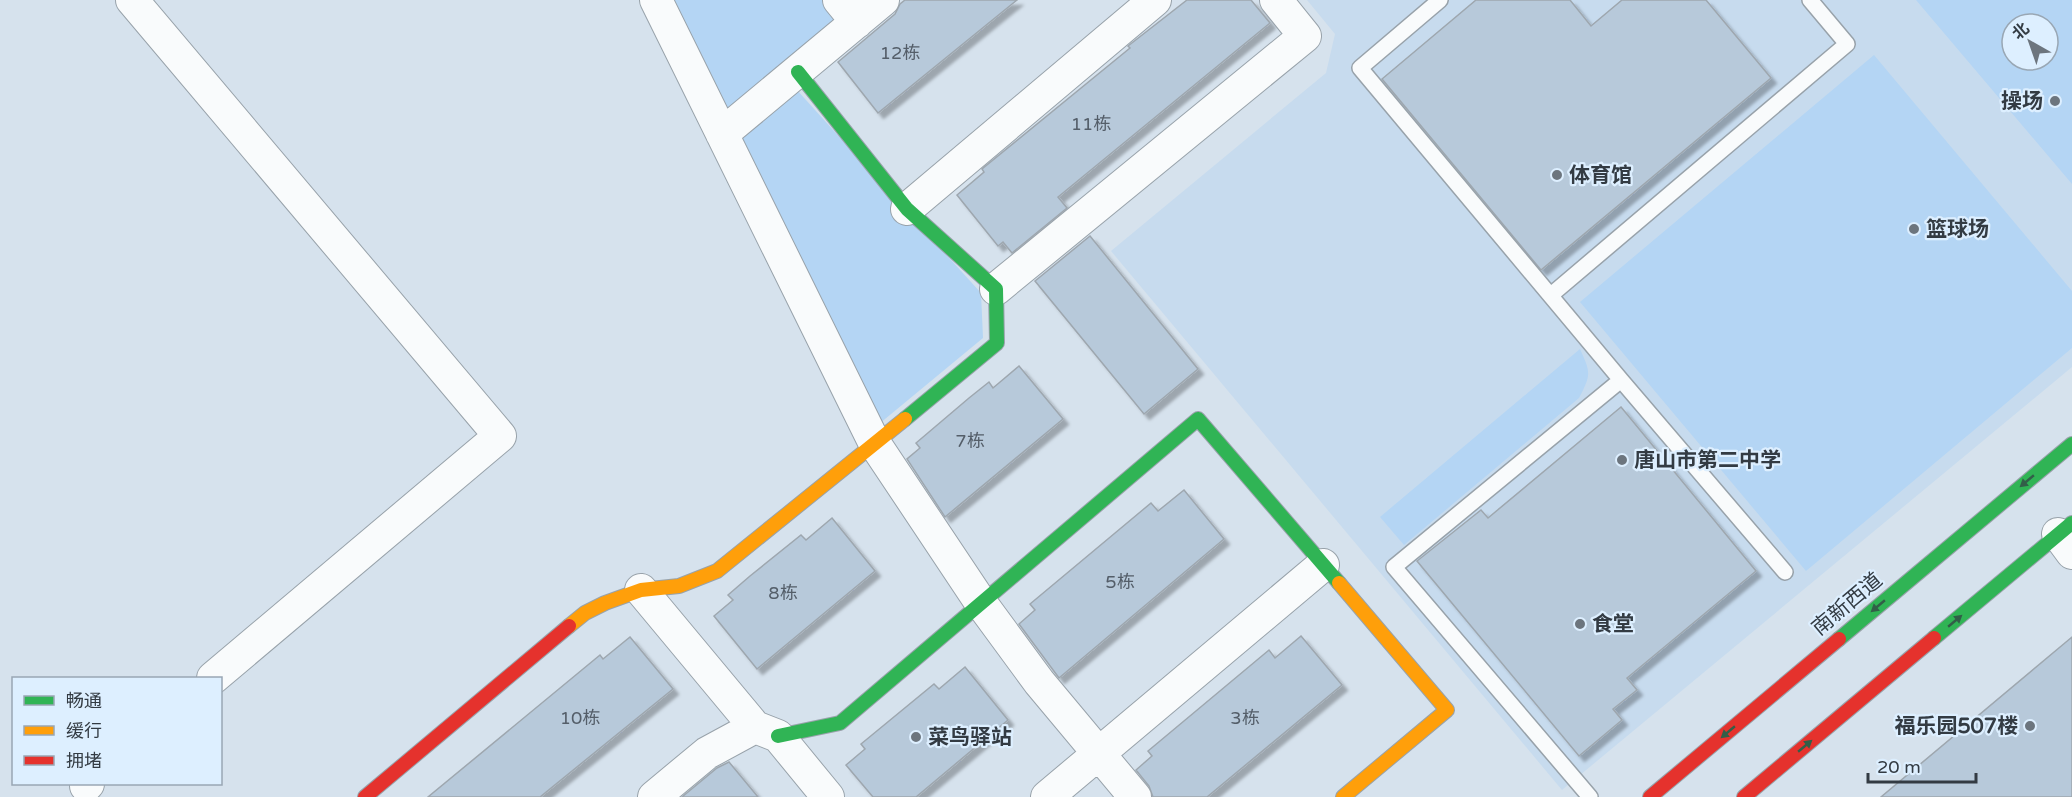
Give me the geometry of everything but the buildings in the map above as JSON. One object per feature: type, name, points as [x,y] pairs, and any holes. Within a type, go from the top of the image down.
[{"type":"street","points":[[132,0],[500,436],[214,677]]},
{"type":"street","points":[[656,0],[875,444],[981,603],[1039,682],[1136,797]]},
{"type":"street","points":[[722,134],[798,72],[848,11],[883,0]]},
{"type":"street","points":[[907,209],[1155,0]]},
{"type":"street","points":[[996,289],[1305,36],[1276,0]]},
{"type":"street","points":[[364,797],[585,613],[640,590],[679,586],[717,571],[997,343],[996,289],[907,209],[798,72]]},
{"type":"street","points":[[654,797],[706,753],[766,732],[840,723],[1198,418],[1447,710],[1343,797]]},
{"type":"street","name":"南新西道","points":[[1650,797],[2072,444]]},
{"type":"street","points":[[1744,797],[2067,537]]},
{"type":"street","points":[[1047,797],[1323,565]]},
{"type":"street","points":[[640,590],[766,732],[828,797]]},
{"type":"lane","points":[[1440,0],[1360,68],[1785,572]]},
{"type":"lane","points":[[1551,295],[1847,44],[1810,0]]},
{"type":"lane","points":[[1590,797],[1394,567],[1621,380]]},
{"type":"shaded area","points":[[669,0],[831,0],[848,21],[729,119]]},
{"type":"shaded area","name":"唐山市第二中学","points":[[1307,0],[2072,0],[2072,367],[1562,790],[1111,251],[1326,73],[1335,34]]},
{"type":"shaded area","points":[[1916,0],[2072,0],[2072,184]]},
{"type":"shaded area","name":"篮球场","points":[[1874,55],[2072,291],[2072,348],[1806,571],[1580,302]]},
{"type":"shaded area","points":[[796,89],[981,293],[983,338],[879,424],[737,138]]},
{"type":"shaded area","points":[[1580,349],[1588,374],[1579,398],[1404,545],[1380,517]]},
{"type":"traffic: fast","points":[[798,72],[907,209],[996,289],[997,343],[905,419]]},
{"type":"traffic: fast","points":[[778,736],[840,723],[1198,419],[1339,583]]},
{"type":"traffic: fast","points":[[1839,639],[2072,444]]},
{"type":"traffic: fast","points":[[1934,638],[2072,523]]},
{"type":"traffic: slow","points":[[569,626],[585,613],[605,603],[641,590],[679,586],[717,571],[905,419]]},
{"type":"traffic: slow","points":[[1339,583],[1447,710],[1343,797]]},
{"type":"traffic: jam","points":[[365,797],[569,626]]},
{"type":"traffic: jam","points":[[1744,797],[1934,638]]},
{"type":"traffic: jam","points":[[1650,797],[1839,639]]},
{"type":"place","name":"操场","points":[[2055,101]]},
{"type":"place","name":"体育馆","points":[[1557,175]]},
{"type":"place","name":"篮球场","points":[[1914,229]]},
{"type":"place","name":"唐山市第二中学","points":[[1622,460]]},
{"type":"place","name":"食堂","points":[[1580,624]]},
{"type":"place","name":"福乐园507楼","points":[[2030,726]]},
{"type":"place","name":"菜鸟驿站","points":[[916,737]]}]
